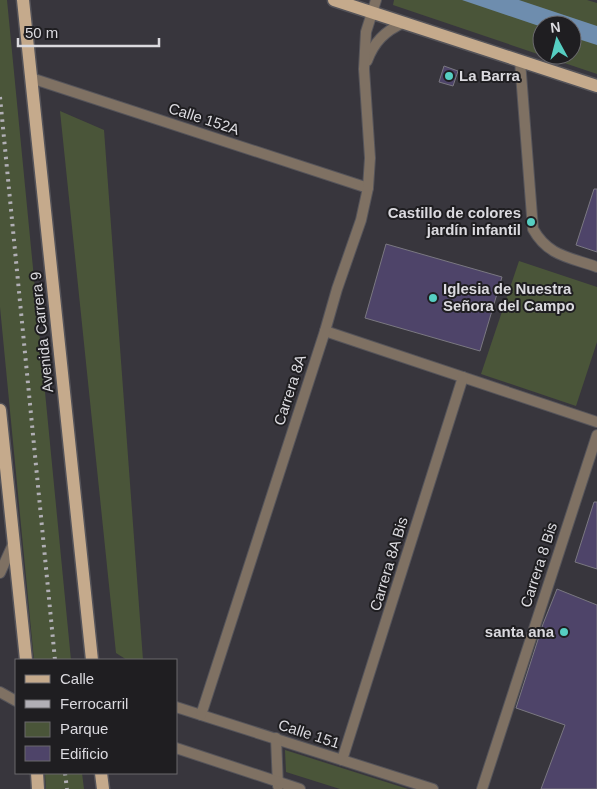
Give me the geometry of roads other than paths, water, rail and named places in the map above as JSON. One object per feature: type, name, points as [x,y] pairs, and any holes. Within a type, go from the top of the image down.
[{"type":"main road","name":"Avenida Carrera 9","points":[[23,0],[92,659]]},
{"type":"main road","points":[[334,0],[374,6],[403,23],[597,86]]},
{"type":"main road","points":[[0,410],[26,659]]},
{"type":"main road","points":[[37,774],[38,789]]},
{"type":"main road","points":[[101,774],[103,789]]},
{"type":"street","name":"Carrera 8A","points":[[201,715],[337,289],[361,220],[368,188],[370,158],[364,69],[366,32],[374,6]]},
{"type":"street","name":"Carrera 8A","points":[[364,69],[370,52],[377,41],[390,29],[403,23]]},
{"type":"street","points":[[520,61],[533,228],[539,240],[550,250],[597,267]]},
{"type":"street","name":"Calle 152A","points":[[31,78],[368,188]]},
{"type":"street","points":[[325,330],[597,422]]},
{"type":"street","name":"Carrera 8A Bis","points":[[342,760],[463,377]]},
{"type":"street","name":"Carrera 8 Bis","points":[[482,789],[597,435]]},
{"type":"street","points":[[0,573],[14,541]]},
{"type":"street","points":[[0,692],[15,700]]},
{"type":"street","name":"Calle 151","points":[[178,708],[433,789]]},
{"type":"street","points":[[276,738],[278,785]]},
{"type":"street","points":[[178,749],[278,785],[300,789]]},
{"type":"water","points":[[462,0],[519,0],[564,15],[532,15],[532,24]]},
{"type":"water","points":[[582,21],[597,26],[597,45],[582,40]]},
{"type":"railway","points":[[0,97],[55,659]]},
{"type":"railway","points":[[65,774],[67,789]]},
{"type":"place","name":"La Barra","points":[[449,76]]},
{"type":"place","name":"Castillo de colores jardín infantil","points":[[531,222]]},
{"type":"place","name":"Iglesia de Nuestra Señora del Campo","points":[[433,298]]},
{"type":"place","name":"santa ana","points":[[564,632]]}]
